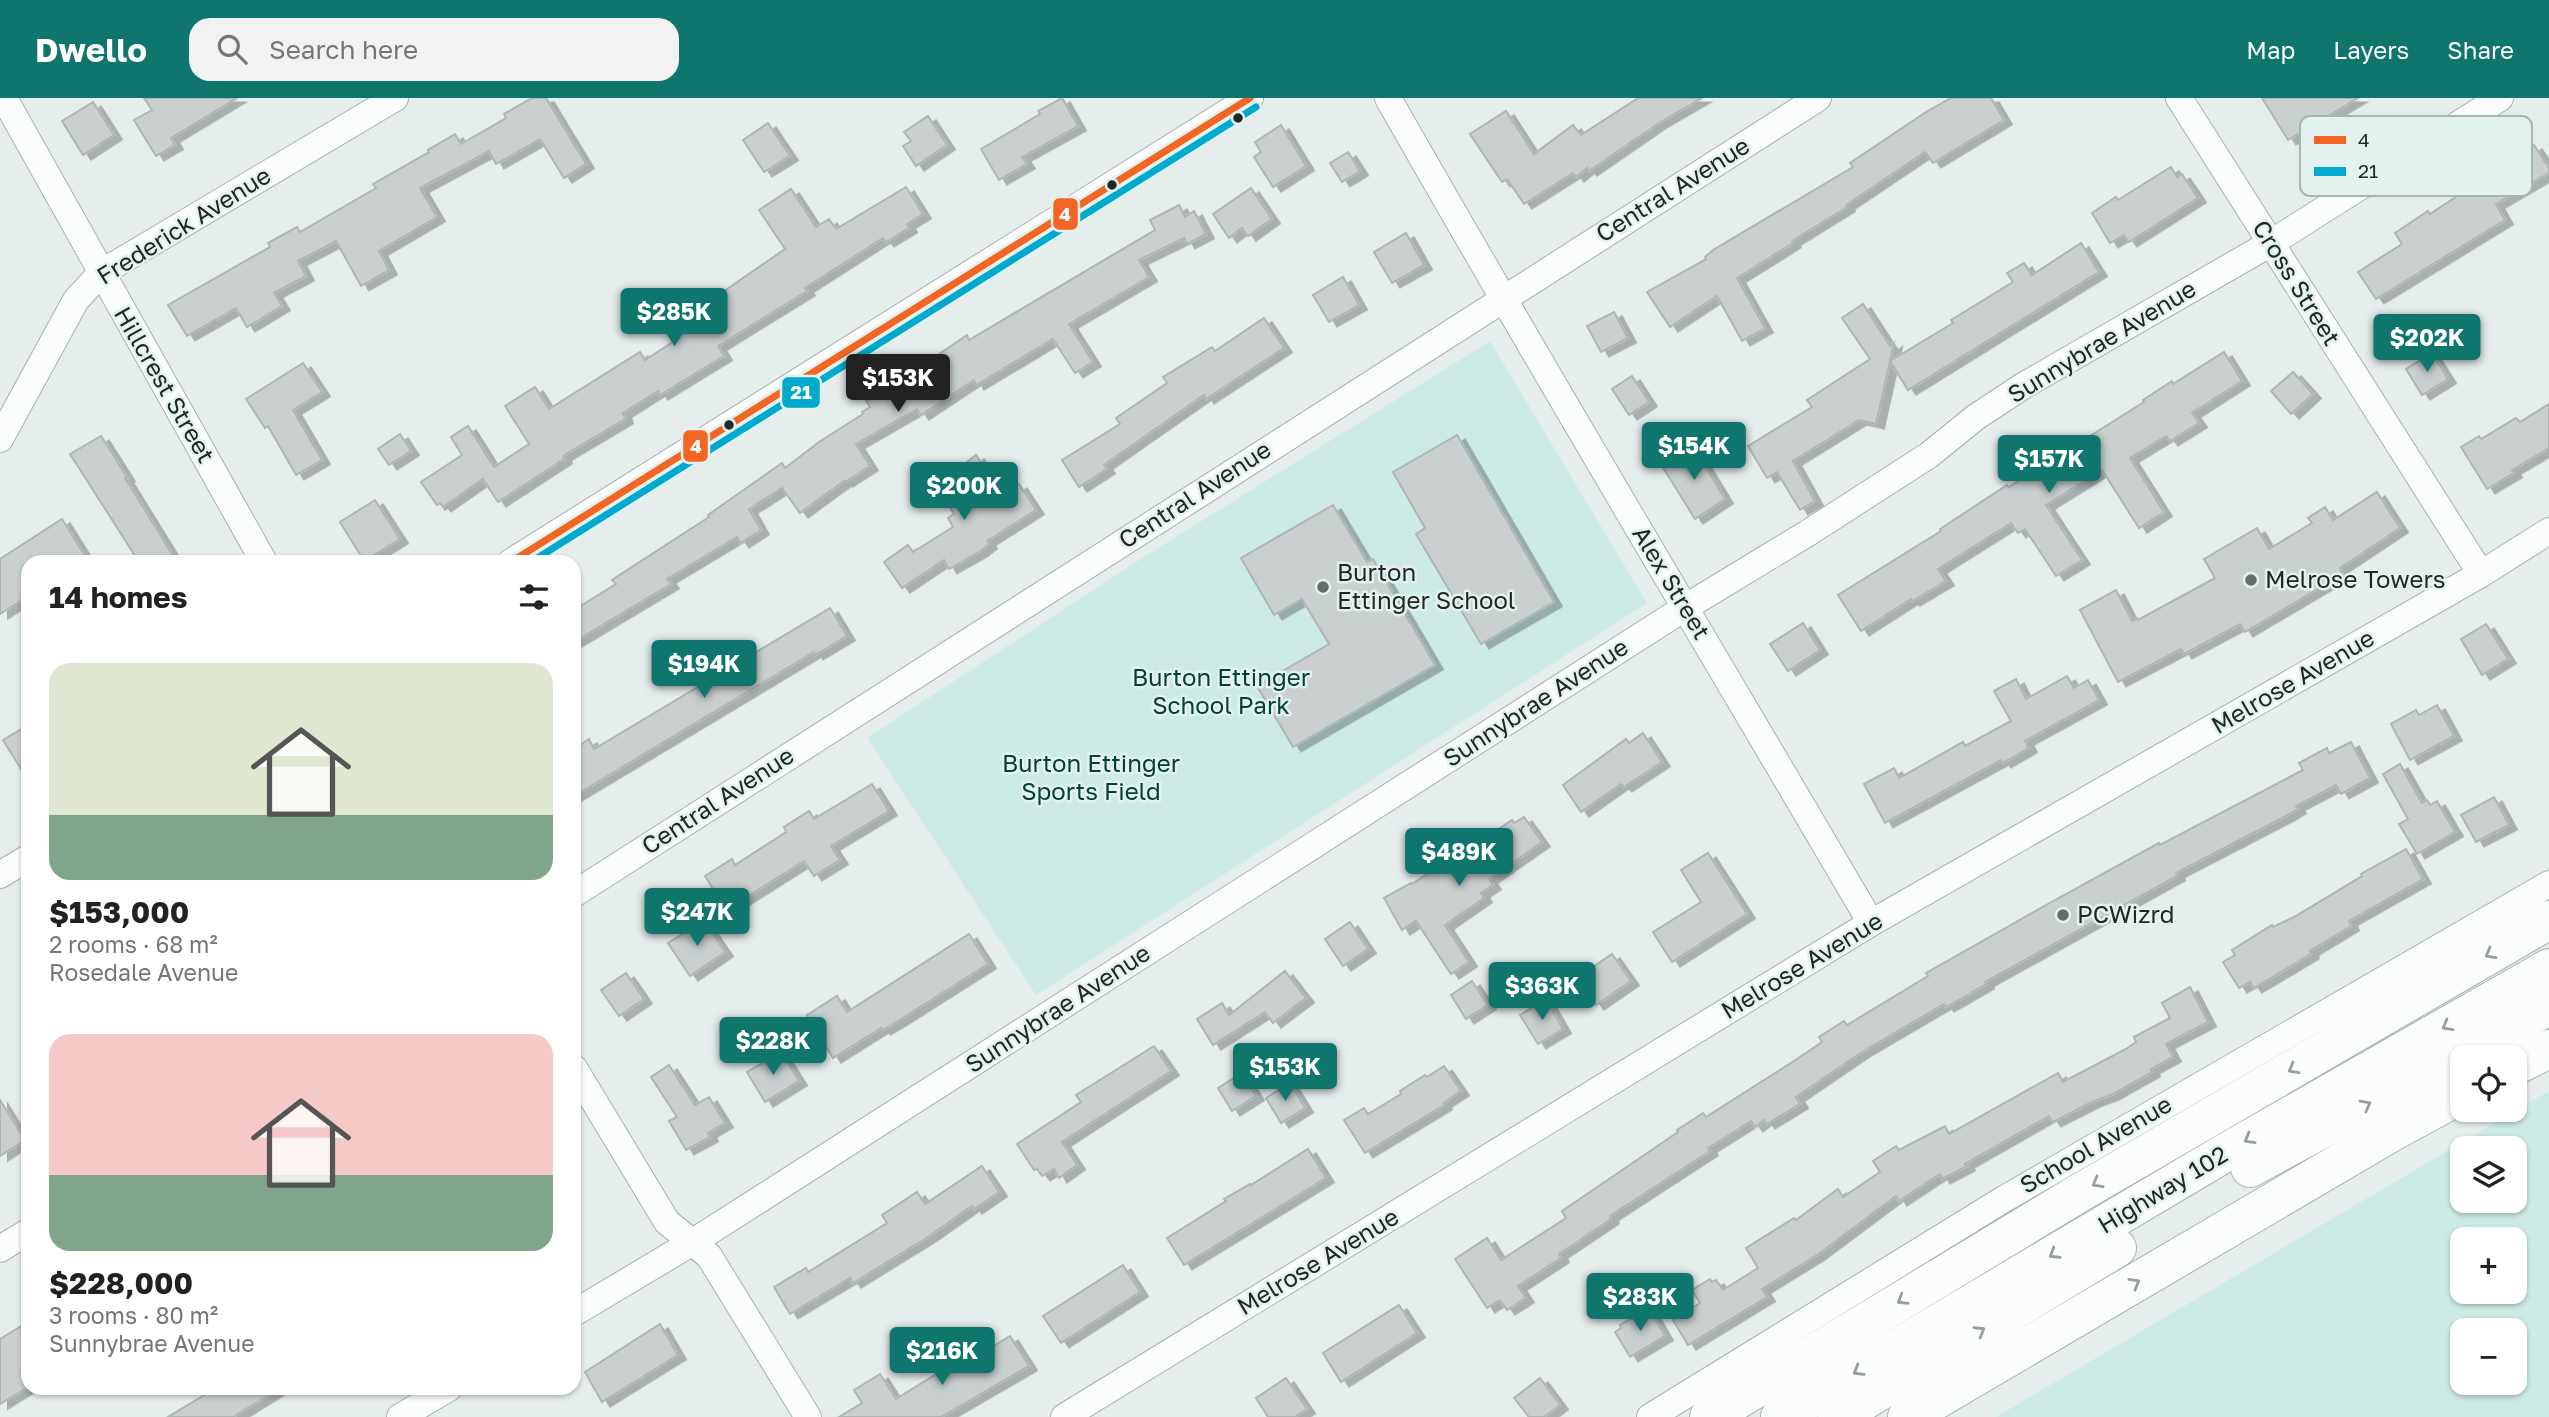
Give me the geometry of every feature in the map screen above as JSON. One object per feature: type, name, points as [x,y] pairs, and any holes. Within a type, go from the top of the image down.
[{"type":"highway","points":[[1709,1417],[2081,1192],[2549,920]]},
{"type":"highway","name":"Highway 102","points":[[1780,1417],[2223,1154],[2549,968]]},
{"type":"highway","name":"Highway 102","points":[[1837,1417],[2234,1177],[2549,1006]]},
{"type":"highway","points":[[2527,1060],[2549,1049]]},
{"type":"highway","points":[[1907,1417],[2450,1101]]},
{"type":"street","name":"Hillcrest Street","points":[[4,98],[260,555]]},
{"type":"street","name":"Frederick Avenue","points":[[0,439],[76,300],[101,273],[396,98]]},
{"type":"street","points":[[522,555],[1250,98]]},
{"type":"street","name":"Alex Street","points":[[1388,98],[1502,299],[1871,923]]},
{"type":"street","name":"Central Avenue","points":[[581,890],[1818,98]]},
{"type":"street","name":"Cross Street","points":[[2179,98],[2482,573]]},
{"type":"street","name":"Sunnybrae Avenue","points":[[2472,116],[2500,98]]},
{"type":"street","name":"Sunnybrae Avenue","points":[[581,1309],[693,1242],[1686,607],[1808,533],[1929,455],[1976,417],[2023,386],[2271,243],[2345,196]]},
{"type":"street","name":"Melrose Avenue","points":[[1064,1417],[1871,923],[2482,573],[2549,531]]},
{"type":"street","points":[[0,875],[21,862]]},
{"type":"street","name":"School Avenue","points":[[1650,1417],[2004,1199],[2549,884]]},
{"type":"street","points":[[581,1080],[667,1222],[709,1256],[808,1417]]},
{"type":"street","points":[[0,1249],[21,1236]]},
{"type":"street","points":[[400,1417],[437,1395]]},
{"type":"green space","name":"Burton Ettinger School Park","points":[[1490,341],[1647,603],[1036,995],[867,738],[1139,560]]},
{"type":"green space","points":[[2549,1091],[2549,1417],[1996,1417],[2450,1149],[2450,1213],[2527,1213],[2527,1136],[2473,1136],[2496,1122],[2527,1122],[2527,1104]]},
{"type":"building","points":[[144,98],[237,98],[171,138],[175,145],[156,156],[134,120],[152,110]]},
{"type":"building","points":[[532,98],[546,98],[586,164],[564,178],[540,139],[496,164],[489,151],[420,188],[437,217],[379,251],[389,270],[361,286],[336,241],[298,261],[306,276],[274,293],[282,306],[247,327],[236,308],[187,336],[168,305],[270,247],[268,243],[297,227],[300,232],[376,188],[373,184],[455,134],[461,144],[506,118],[504,114]]},
{"type":"building","points":[[1062,98],[1078,126],[1022,157],[1027,164],[999,180],[981,149]]},
{"type":"building","points":[[1638,98],[1702,98],[1659,123],[1589,171],[1587,168],[1576,177],[1573,173],[1524,204],[1507,179],[1502,182],[1470,134],[1506,111],[1534,154],[1573,125],[1581,135]]},
{"type":"building","points":[[1951,98],[1991,98],[2004,120],[1933,163],[1925,152],[1846,205],[1847,207],[1737,278],[1765,328],[1742,341],[1717,296],[1670,327],[1647,292],[1706,259],[1713,250],[1853,167],[1850,163]]},
{"type":"building","points":[[2262,98],[2358,98],[2328,116],[2300,116],[2300,133],[2288,140]]},
{"type":"building","points":[[93,102],[114,135],[83,155],[62,121]]},
{"type":"building","points":[[928,116],[947,145],[916,166],[903,146],[911,141],[904,132]]},
{"type":"building","points":[[768,123],[790,156],[764,172],[743,140]]},
{"type":"building","points":[[1281,125],[1306,166],[1273,187],[1254,157],[1261,152],[1255,142]]},
{"type":"building","points":[[2534,145],[2549,168],[2549,173],[2532,183]]},
{"type":"building","points":[[1348,152],[1360,171],[1342,182],[1330,163]]},
{"type":"building","points":[[2171,167],[2177,177],[2182,174],[2198,198],[2129,242],[2124,235],[2110,243],[2092,213]]},
{"type":"building","points":[[906,187],[923,214],[907,224],[909,228],[886,242],[883,238],[805,288],[807,291],[718,346],[724,356],[660,395],[658,391],[623,413],[625,419],[563,456],[564,459],[498,502],[483,479],[443,507],[440,503],[437,505],[421,482],[462,455],[451,437],[468,426],[494,467],[529,444],[505,406],[535,387],[549,409],[640,352],[645,360],[679,338],[674,329],[720,301],[717,296],[785,249],[759,210],[791,189],[816,227],[829,219],[836,229]]},
{"type":"building","points":[[1251,188],[1272,219],[1248,236],[1242,228],[1229,238],[1213,214]]},
{"type":"building","points":[[2457,196],[2510,196],[2496,204],[2505,220],[2376,299],[2358,272],[2402,244],[2395,233],[2428,211],[2430,214]]},
{"type":"building","points":[[1179,205],[1185,217],[1194,211],[1206,234],[1187,244],[1184,238],[1139,260],[1149,277],[1069,324],[1093,362],[1075,373],[1053,339],[976,385],[974,380],[921,415],[917,409],[856,444],[870,466],[800,513],[782,488],[749,509],[761,530],[741,543],[737,537],[667,579],[671,584],[581,638],[581,606],[616,584],[612,580],[709,517],[708,515],[782,463],[785,468],[863,414],[862,412],[870,407],[866,401],[909,378],[907,376],[967,335],[969,340],[1155,230],[1150,220]]},
{"type":"building","points":[[1406,233],[1424,265],[1392,283],[1374,252]]},
{"type":"building","points":[[2081,243],[2099,272],[1908,390],[1890,361],[2013,282],[2007,273],[2024,263],[2032,275]]},
{"type":"building","points":[[1343,277],[1359,305],[1329,322],[1313,295]]},
{"type":"building","points":[[1863,304],[1890,346],[1894,343],[1876,424],[1859,420],[1793,461],[1815,501],[1800,510],[1777,472],[1767,478],[1748,446],[1812,407],[1807,400],[1870,359],[1842,318]]},
{"type":"building","points":[[1614,312],[1628,338],[1601,352],[1587,326]]},
{"type":"building","points":[[1264,318],[1284,348],[1206,399],[1204,395],[1104,465],[1107,469],[1079,487],[1062,460],[1120,424],[1116,418],[1167,383],[1163,377],[1212,347],[1215,351]]},
{"type":"building","points":[[2224,352],[2242,381],[2192,413],[2199,423],[2170,441],[2166,436],[2130,458],[2164,512],[2139,528],[2102,470],[2046,505],[2082,560],[2056,576],[2025,529],[2018,533],[2011,523],[1938,569],[1946,581],[1912,601],[1911,599],[1861,631],[1838,595],[1941,531],[1940,529],[2007,485],[2009,487],[2144,402],[2143,400],[2172,381],[2173,384]]},
{"type":"building","points":[[2432,353],[2448,379],[2422,395],[2406,369]]},
{"type":"building","points":[[303,363],[322,392],[293,410],[322,460],[296,475],[268,426],[265,428],[246,399]]},
{"type":"building","points":[[2293,372],[2313,394],[2291,414],[2271,391]]},
{"type":"building","points":[[1632,376],[1649,402],[1629,415],[1612,389]]},
{"type":"building","points":[[2549,404],[2549,448],[2487,489],[2461,447],[2479,436],[2481,439],[2516,418],[2520,422]]},
{"type":"building","points":[[400,434],[411,451],[389,465],[378,449]]},
{"type":"building","points":[[1457,435],[1554,602],[1481,644],[1416,534],[1425,528],[1393,472]]},
{"type":"building","points":[[101,436],[173,555],[135,555],[70,454]]},
{"type":"building","points":[[1693,446],[1725,499],[1695,519],[1662,466]]},
{"type":"building","points":[[976,455],[1002,494],[1019,484],[1036,510],[987,541],[989,544],[979,552],[949,569],[944,560],[902,588],[884,562],[908,545],[913,552],[953,527],[948,518],[954,514],[936,486]]},
{"type":"building","points":[[2377,492],[2400,528],[2340,568],[2343,574],[2245,632],[2240,624],[2184,654],[2181,649],[2118,682],[2080,610],[2116,590],[2132,621],[2137,618],[2138,620],[2215,578],[2204,559],[2257,528],[2269,549],[2312,523],[2308,518],[2325,507],[2333,520]]},
{"type":"building","points":[[375,500],[400,539],[374,555],[360,555],[340,522]]},
{"type":"building","points":[[1333,505],[1367,562],[1373,559],[1435,665],[1293,747],[1257,686],[1329,644],[1302,599],[1274,615],[1241,558]]},
{"type":"building","points":[[62,519],[85,555],[21,555],[21,600],[0,614],[0,559]]},
{"type":"building","points":[[830,608],[847,636],[815,655],[814,652],[581,792],[581,744],[589,739],[594,749]]},
{"type":"building","points":[[1803,623],[1820,650],[1788,671],[1770,644]]},
{"type":"building","points":[[2486,624],[2508,659],[2482,675],[2461,639]]},
{"type":"building","points":[[2067,676],[2074,688],[2088,680],[2099,700],[2025,741],[2029,748],[2003,763],[2001,760],[1885,823],[1864,784],[1894,768],[1899,778],[1963,742],[1965,746],[2011,721],[1994,691],[2016,679],[2026,699]]},
{"type":"building","points":[[2437,705],[2454,736],[2410,760],[2391,724],[2416,710],[2419,715]]},
{"type":"building","points":[[21,729],[21,769],[3,740]]},
{"type":"building","points":[[1643,733],[1662,762],[1624,787],[1621,784],[1581,812],[1563,785],[1626,739],[1629,743]]},
{"type":"building","points":[[2351,742],[2370,778],[2341,794],[2336,785],[2296,806],[2298,809],[2286,816],[2176,873],[2177,876],[1862,1052],[1796,1097],[1800,1104],[1767,1124],[1764,1120],[1755,1127],[1751,1121],[1610,1216],[1611,1219],[1559,1254],[1561,1258],[1518,1286],[1526,1298],[1507,1310],[1500,1300],[1487,1308],[1455,1259],[1487,1238],[1501,1260],[1566,1218],[1562,1211],[1678,1132],[1677,1130],[1703,1113],[1706,1117],[1797,1059],[1822,1042],[1819,1037],[1844,1021],[1847,1025],[1928,976],[1926,973],[2159,843],[2160,845],[2303,770],[2299,763],[2327,748],[2329,753]]},
{"type":"building","points":[[2400,764],[2422,803],[2427,800],[2430,805],[2437,801],[2455,832],[2417,854],[2399,824],[2408,819],[2383,774]]},
{"type":"building","points":[[872,784],[889,811],[831,846],[840,860],[814,876],[804,861],[726,910],[705,876],[732,859],[735,865],[786,832],[784,827],[809,811],[814,819]]},
{"type":"building","points":[[2494,797],[2509,825],[2476,842],[2461,815]]},
{"type":"building","points":[[1524,817],[1542,842],[1489,879],[1493,885],[1481,893],[1484,898],[1445,925],[1469,962],[1451,974],[1416,921],[1402,930],[1384,898],[1412,884],[1512,820],[1514,823]]},
{"type":"building","points":[[2406,849],[2423,879],[2349,921],[2351,926],[2254,988],[2250,982],[2239,988],[2223,962],[2235,955],[2232,950],[2272,925],[2273,927],[2294,917]]},
{"type":"building","points":[[1708,853],[1747,914],[1672,962],[1653,932],[1701,902],[1681,870]]},
{"type":"building","points":[[704,921],[725,952],[690,976],[668,943]]},
{"type":"building","points":[[1350,922],[1368,949],[1343,966],[1325,939]]},
{"type":"building","points":[[969,934],[988,964],[833,1058],[807,1015],[837,996],[847,1012]]},
{"type":"building","points":[[1612,954],[1631,981],[1596,1005],[1577,978]]},
{"type":"building","points":[[1285,971],[1306,998],[1273,1023],[1265,1012],[1213,1045],[1197,1019],[1222,1003],[1229,1015]]},
{"type":"building","points":[[626,973],[644,999],[619,1016],[601,990]]},
{"type":"building","points":[[1472,981],[1488,1005],[1466,1019],[1451,995]]},
{"type":"building","points":[[2190,987],[2208,1022],[2166,1044],[2173,1057],[2151,1069],[2152,1072],[2053,1122],[2049,1116],[1965,1164],[1967,1166],[1942,1179],[1940,1174],[1899,1201],[1896,1196],[1817,1255],[1762,1289],[1767,1297],[1688,1345],[1673,1320],[1700,1303],[1692,1290],[1710,1279],[1712,1282],[1716,1280],[1723,1290],[1758,1268],[1746,1248],[1794,1218],[1796,1220],[1838,1189],[1843,1197],[1880,1172],[1873,1161],[1896,1146],[1899,1150],[1945,1126],[1949,1134],[2058,1073],[2063,1082],[2126,1049],[2136,1042],[2134,1037],[2170,1018],[2162,1003]]},
{"type":"building","points":[[1546,999],[1563,1029],[1538,1044],[1520,1015]]},
{"type":"building","points":[[1154,1046],[1171,1071],[1062,1142],[1077,1165],[1059,1178],[1054,1169],[1042,1176],[1037,1169],[1034,1170],[1017,1144],[1081,1102],[1076,1095]]},
{"type":"building","points":[[781,1052],[799,1081],[765,1102],[747,1072]]},
{"type":"building","points":[[669,1065],[695,1105],[709,1097],[725,1123],[708,1133],[710,1137],[686,1150],[669,1121],[677,1117],[651,1077]]},
{"type":"building","points":[[1444,1066],[1461,1091],[1443,1103],[1444,1105],[1365,1153],[1344,1120],[1364,1108],[1368,1114],[1401,1094],[1400,1091],[1425,1075],[1427,1077]]},
{"type":"building","points":[[1242,1073],[1256,1096],[1232,1111],[1218,1088]]},
{"type":"building","points":[[1290,1083],[1305,1108],[1281,1123],[1266,1098]]},
{"type":"building","points":[[0,1100],[21,1134],[21,1143],[0,1156]]},
{"type":"building","points":[[1308,1149],[1326,1178],[1184,1265],[1167,1238],[1226,1201],[1224,1199]]},
{"type":"building","points":[[982,1166],[999,1192],[974,1209],[972,1206],[928,1237],[853,1283],[850,1278],[790,1314],[774,1287],[806,1268],[808,1272],[887,1223],[882,1215],[917,1192],[925,1204]]},
{"type":"building","points":[[1123,1265],[1140,1292],[1061,1343],[1043,1316]]},
{"type":"building","points":[[1399,1305],[1417,1333],[1341,1382],[1323,1353]]},
{"type":"building","points":[[1649,1308],[1665,1336],[1630,1357],[1615,1332],[1621,1328],[1620,1325]]},
{"type":"building","points":[[660,1324],[678,1355],[602,1402],[585,1372]]},
{"type":"building","points":[[21,1326],[21,1391],[0,1404],[0,1339]]},
{"type":"building","points":[[1010,1336],[1029,1366],[941,1417],[839,1417],[862,1403],[854,1390],[880,1374],[896,1399],[951,1365],[954,1370]]},
{"type":"building","points":[[1286,1378],[1307,1409],[1295,1417],[1268,1417],[1256,1398]]},
{"type":"building","points":[[1540,1378],[1560,1405],[1544,1417],[1529,1417],[1514,1398]]},
{"type":"building","points":[[204,1395],[269,1395],[233,1417],[168,1417]]},
{"type":"transit line","name":"4","points":[[522,555],[1250,98]]},
{"type":"transit line","name":"21","points":[[542,555],[1256,107]]},
{"type":"place","name":"Melrose Towers","points":[[2251,580]]},
{"type":"place","name":"Burton Ettinger School","points":[[1323,587]]},
{"type":"place","name":"PCWizrd","points":[[2063,915]]},
{"type":"park label","name":"Burton Ettinger Sports Field","points":[[1091,778]]}]
